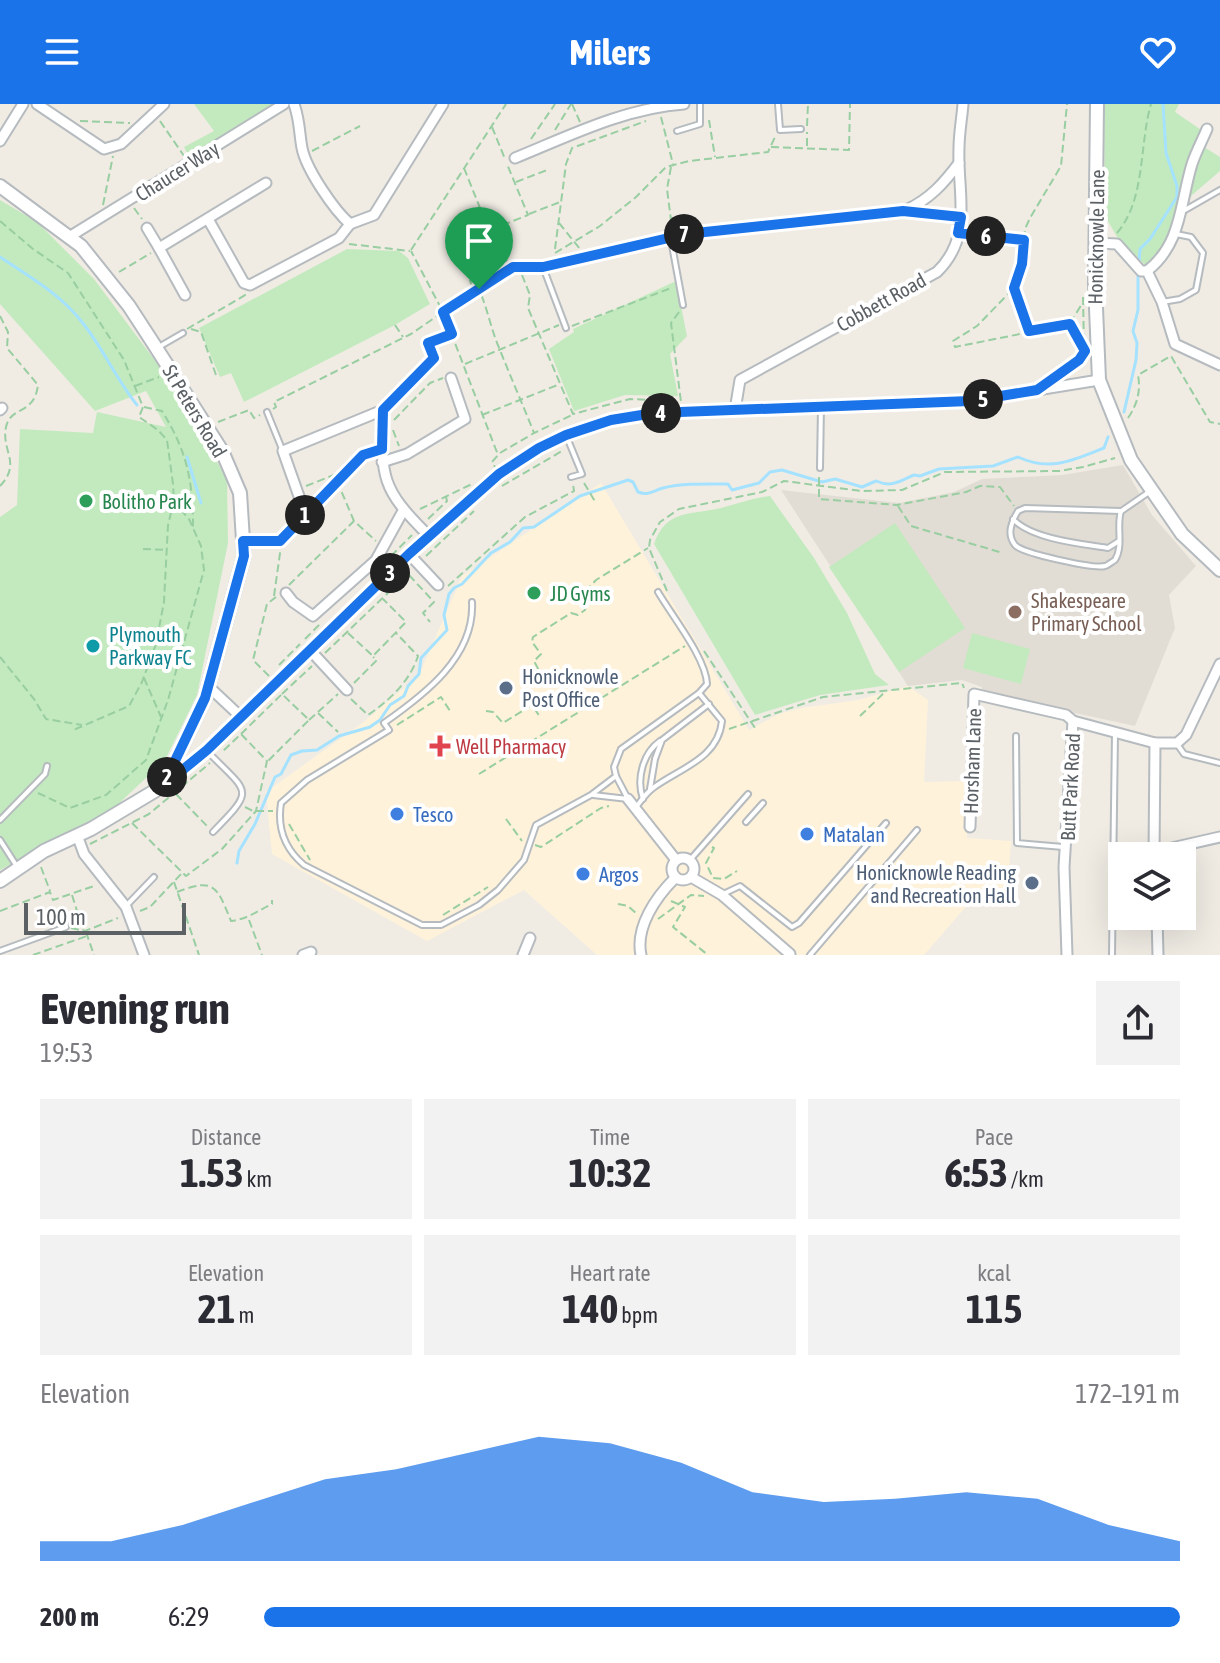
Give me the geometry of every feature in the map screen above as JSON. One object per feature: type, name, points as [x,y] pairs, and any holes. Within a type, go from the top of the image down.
[{"type":"street","points":[[0,141],[23,104]]},
{"type":"street","points":[[37,104],[104,149],[115,147],[164,104]]},
{"type":"street","name":"Chaucer Way","points":[[69,237],[284,104]]},
{"type":"street","points":[[294,104],[304,155],[338,213],[350,224]]},
{"type":"street","points":[[208,219],[244,283],[250,285],[339,238],[350,224],[374,215],[443,104]]},
{"type":"street","points":[[515,158],[611,120],[668,105],[684,104]]},
{"type":"street","name":"Cobbett Road","points":[[735,410],[740,380],[937,272],[950,259],[961,217],[959,163],[963,104]]},
{"type":"street","name":"Honicknowle Lane","points":[[1097,104],[1102,243],[1095,319],[1099,380],[1128,454],[1151,491],[1182,534],[1220,570]]},
{"type":"street","points":[[1144,271],[1161,260],[1174,233],[1183,212],[1192,165],[1207,129]]},
{"type":"street","points":[[903,211],[920,204],[938,190],[959,163]]},
{"type":"street","points":[[159,248],[266,183]]},
{"type":"street","name":"St Peters Road","points":[[0,186],[81,246],[129,306],[222,451],[240,493],[244,556],[208,686],[163,786]]},
{"type":"street","points":[[465,225],[482,267],[511,267],[549,265],[671,237],[903,211],[961,217]]},
{"type":"street","points":[[148,230],[185,295]]},
{"type":"street","points":[[1102,243],[1117,244],[1144,271],[1162,302],[1175,344],[1220,365]]},
{"type":"street","points":[[301,502],[283,451],[383,410],[434,358],[428,343]]},
{"type":"street","points":[[382,462],[403,455],[465,419],[451,378]]},
{"type":"street","points":[[0,881],[18,867],[136,804],[163,786],[207,750],[409,554],[499,474],[566,435],[611,420],[681,407],[735,410],[970,401],[1099,380]]},
{"type":"street","points":[[383,410],[384,478],[403,511],[429,536]]},
{"type":"street","points":[[286,593],[313,616],[376,560],[403,511]]},
{"type":"street","points":[[409,554],[441,587]]},
{"type":"street","points":[[309,649],[345,691]]},
{"type":"street","points":[[1177,743],[1186,735],[1220,664]]},
{"type":"street","points":[[208,686],[241,717]]},
{"type":"street","points":[[974,694],[1066,715],[1073,721]]},
{"type":"street","name":"Horsham Lane","points":[[970,827],[974,694]]},
{"type":"street","name":"Butt Park Road","points":[[1067,955],[1064,867],[1073,721],[1155,743],[1177,743]]},
{"type":"street","points":[[1154,842],[1155,743]]},
{"type":"street","points":[[628,799],[639,803],[676,860]]},
{"type":"street","points":[[77,835],[82,848],[127,910],[144,955]]},
{"type":"street","points":[[1196,843],[1220,837]]},
{"type":"street","points":[[676,860],[690,860],[694,867],[691,877],[685,881],[675,878],[671,869],[676,860]]},
{"type":"street","points":[[691,877],[720,894],[791,955]]},
{"type":"street","points":[[641,955],[639,936],[659,895],[675,878]]},
{"type":"street","points":[[1157,930],[1158,955]]},
{"type":"street","points":[[523,955],[530,938]]},
{"type":"lane","points":[[677,131],[700,124],[700,104]]},
{"type":"lane","points":[[778,104],[780,130],[801,129]]},
{"type":"lane","points":[[1183,212],[1220,190]]},
{"type":"lane","points":[[1162,302],[1180,299],[1196,290],[1203,253],[1191,237],[1174,233]]},
{"type":"lane","points":[[671,237],[683,305]]},
{"type":"lane","points":[[549,265],[565,326]]},
{"type":"lane","points":[[157,349],[182,332]]},
{"type":"lane","points":[[820,468],[821,406]]},
{"type":"lane","points":[[267,412],[283,451]]},
{"type":"lane","points":[[566,435],[582,474],[571,477]]},
{"type":"lane","points":[[1120,512],[1117,522],[1119,541],[1114,561],[1105,567],[1019,549],[1011,538],[1010,527],[1018,511],[1049,508],[1120,512],[1151,491]]},
{"type":"lane","points":[[1013,519],[1032,531],[1071,542],[1108,548],[1119,541]]},
{"type":"lane","points":[[628,799],[614,767],[621,749],[707,684],[707,675],[658,592]]},
{"type":"lane","points":[[472,602],[472,616],[459,655],[412,704],[384,723],[389,730],[307,780],[287,796],[280,811],[279,824],[284,841],[295,857],[317,872],[422,925],[438,925],[479,905],[504,883],[524,860],[536,825],[591,795],[616,776]]},
{"type":"lane","points":[[639,803],[650,789],[686,769],[715,746],[722,721],[699,693]]},
{"type":"lane","points":[[639,803],[640,775],[652,747],[709,704]]},
{"type":"lane","points":[[1112,955],[1115,732]]},
{"type":"lane","points":[[1016,736],[1017,843],[1067,847]]},
{"type":"lane","points":[[650,789],[662,740]]},
{"type":"lane","points":[[1177,743],[1184,754],[1220,763]]},
{"type":"lane","points":[[207,750],[241,786],[244,797],[213,832]]},
{"type":"lane","points":[[0,820],[45,774],[47,766]]},
{"type":"lane","points":[[690,860],[748,794]]},
{"type":"lane","points":[[591,795],[628,799]]},
{"type":"lane","points":[[746,822],[763,803]]},
{"type":"lane","points":[[720,894],[740,886],[792,927],[799,923],[886,823]]},
{"type":"lane","points":[[810,955],[917,830]]},
{"type":"lane","points":[[0,840],[18,867]]},
{"type":"lane","points":[[127,910],[154,877]]},
{"type":"lane","points":[[0,951],[66,927],[63,915]]},
{"type":"path","points":[[411,251],[506,104]]},
{"type":"path","points":[[528,144],[555,104]]},
{"type":"path","points":[[571,104],[580,120]]},
{"type":"path","points":[[548,145],[571,104]]},
{"type":"path","points":[[769,147],[849,150],[850,104]]},
{"type":"path","points":[[1067,104],[1061,166],[1030,218],[1022,264],[1014,288],[977,326],[953,341],[955,347],[1070,324]]},
{"type":"path","points":[[1102,243],[1126,223],[1137,188],[1143,159],[1144,129],[1151,104]]},
{"type":"path","points":[[154,112],[189,163]]},
{"type":"path","points":[[661,117],[672,166],[667,189],[669,216]]},
{"type":"path","points":[[709,119],[716,158]]},
{"type":"path","points":[[59,120],[141,123]]},
{"type":"path","points":[[549,265],[555,251],[566,164],[572,148],[649,120]]},
{"type":"path","points":[[304,155],[360,126]]},
{"type":"path","points":[[492,126],[528,215]]},
{"type":"path","points":[[555,251],[600,226],[666,167],[768,152],[780,130]]},
{"type":"path","points":[[100,218],[115,147]]},
{"type":"path","points":[[464,168],[482,213]]},
{"type":"path","points":[[514,183],[547,170]]},
{"type":"path","points":[[128,201],[148,230]]},
{"type":"path","points":[[469,238],[561,202]]},
{"type":"path","points":[[0,221],[68,273],[124,360],[143,407],[139,417],[167,440],[174,501],[168,525],[164,602],[156,644],[129,706],[71,731]]},
{"type":"path","points":[[559,222],[579,249],[594,255]]},
{"type":"path","points":[[450,230],[474,291],[479,289]]},
{"type":"path","points":[[489,230],[530,295],[528,308],[573,414]]},
{"type":"path","points":[[958,233],[1024,240]]},
{"type":"path","points":[[339,238],[351,245],[411,251]]},
{"type":"path","points":[[106,278],[159,248]]},
{"type":"path","points":[[411,251],[443,312],[498,455]]},
{"type":"path","points":[[206,426],[249,410],[254,418],[267,412],[276,407],[274,402],[404,338],[511,267]]},
{"type":"path","points":[[182,332],[247,295],[250,285]]},
{"type":"path","points":[[573,326],[669,288]]},
{"type":"path","points":[[1014,288],[1029,331]]},
{"type":"path","points":[[479,289],[491,317],[499,349],[534,433]]},
{"type":"path","points":[[1070,324],[1082,303]]},
{"type":"path","points":[[492,462],[534,433],[573,414],[630,399],[681,407],[671,323],[683,305]]},
{"type":"path","points":[[0,316],[8,332],[7,348],[38,385],[36,399],[12,416],[6,425],[5,440],[11,459],[9,474],[0,486]]},
{"type":"path","points":[[1056,378],[1079,360],[1085,351],[1070,324]]},
{"type":"path","points":[[395,325],[404,338]]},
{"type":"path","points":[[464,365],[540,331],[565,326]]},
{"type":"path","points":[[182,332],[190,329],[201,332],[216,375]]},
{"type":"path","points":[[428,343],[452,334]]},
{"type":"path","points":[[1118,431],[1135,408],[1140,384],[1138,375],[1171,356],[1210,422],[1220,424]]},
{"type":"path","points":[[134,386],[171,372]]},
{"type":"path","points":[[403,455],[392,426],[394,419],[430,383],[451,378]]},
{"type":"path","points":[[482,415],[562,383]]},
{"type":"path","points":[[143,407],[162,411],[177,435],[193,488],[193,529]]},
{"type":"path","points":[[497,490],[570,446]]},
{"type":"path","points":[[274,597],[282,539],[363,455],[382,449]]},
{"type":"path","points":[[667,592],[649,548],[653,532],[660,522],[679,509],[762,492],[784,481],[861,491],[902,490],[945,472],[1059,471],[1128,454]]},
{"type":"path","points":[[297,490],[350,468]]},
{"type":"path","points":[[819,476],[819,499],[897,505],[966,492],[980,486],[1000,487],[1018,511]]},
{"type":"path","points":[[337,481],[354,521],[383,548]]},
{"type":"path","points":[[415,511],[470,485]]},
{"type":"path","points":[[586,486],[596,503]]},
{"type":"path","points":[[441,587],[525,517],[574,491]]},
{"type":"path","points":[[420,527],[447,501],[446,497]]},
{"type":"path","points":[[30,789],[70,808],[106,795],[146,760],[204,570],[201,546],[189,519],[174,501]]},
{"type":"path","points":[[897,505],[911,526],[1003,553]]},
{"type":"path","points":[[82,848],[149,814],[215,759],[476,509]]},
{"type":"path","points":[[243,541],[282,539]]},
{"type":"path","points":[[544,680],[534,661],[541,654],[532,642],[533,637],[571,613],[578,615],[585,610],[587,602],[584,593],[596,580],[649,548]]},
{"type":"path","points":[[143,549],[168,550]]},
{"type":"path","points":[[408,574],[434,602],[423,613],[430,622]]},
{"type":"path","points":[[373,656],[406,622],[382,598]]},
{"type":"path","points":[[132,823],[186,876],[222,849],[256,811],[267,761],[377,660],[347,632]]},
{"type":"path","points":[[345,691],[368,715],[413,673],[418,656],[396,633]]},
{"type":"path","points":[[479,774],[690,644]]},
{"type":"path","points":[[704,651],[757,731]]},
{"type":"path","points":[[0,657],[46,719],[83,726]]},
{"type":"path","points":[[144,677],[161,718]]},
{"type":"path","points":[[721,731],[823,697],[962,683],[966,693],[974,694]]},
{"type":"path","points":[[860,716],[886,690]]},
{"type":"path","points":[[282,694],[309,720]]},
{"type":"path","points":[[389,730],[441,697],[450,711]]},
{"type":"path","points":[[486,711],[493,712],[503,723],[532,705],[540,717]]},
{"type":"path","points":[[318,712],[338,732]]},
{"type":"path","points":[[241,734],[267,761]]},
{"type":"path","points":[[175,793],[213,832]]},
{"type":"path","points":[[240,804],[256,811],[267,811]]},
{"type":"path","points":[[506,819],[523,842],[541,847],[601,808],[611,805]]},
{"type":"path","points":[[280,811],[317,872]]},
{"type":"path","points":[[705,841],[714,848],[706,863],[713,878],[724,879],[737,871]]},
{"type":"path","points":[[66,927],[84,931],[127,910],[150,907],[182,873]]},
{"type":"path","points":[[46,879],[53,900],[107,882]]},
{"type":"path","points":[[438,925],[439,917],[498,881],[504,883]]},
{"type":"path","points":[[174,882],[199,955]]},
{"type":"path","points":[[177,892],[202,883],[212,887],[220,894],[231,921],[248,919],[272,904],[272,900]]},
{"type":"path","points":[[0,911],[50,892]]},
{"type":"path","points":[[71,894],[94,955]]},
{"type":"path","points":[[658,920],[691,895],[711,897],[720,894]]},
{"type":"path","points":[[659,895],[685,907],[673,927],[708,955]]},
{"type":"path","points":[[618,904],[628,906],[637,913]]},
{"type":"path","points":[[248,919],[262,955]]},
{"type":"path","points":[[33,955],[87,936]]},
{"type":"shaded area","name":"Shakespeare Primary School","points":[[1123,465],[1152,515],[1196,566],[1169,595],[1175,628],[1135,726],[982,693],[982,687],[962,680],[908,686],[781,490],[899,503],[954,492],[982,479],[1062,475]]},
{"type":"shaded area","points":[[601,483],[749,730],[779,714],[858,700],[908,686],[928,700],[924,782],[966,781],[967,838],[1011,841],[1007,899],[970,902],[924,955],[597,955],[524,890],[427,941],[272,854],[266,792],[365,721],[419,675],[462,576]]},
{"type":"green space","points":[[194,104],[273,104],[189,157],[184,147],[214,131]]},
{"type":"green space","points":[[1104,104],[1179,104],[1175,112],[1210,136],[1204,147],[1220,157],[1220,171],[1192,195],[1158,254],[1145,265],[1117,237],[1105,216]]},
{"type":"green space","points":[[0,200],[37,222],[94,279],[168,378],[227,479],[228,543],[197,695],[165,760],[113,809],[0,870],[0,517],[17,505],[20,429],[93,433],[97,412],[166,427],[146,391],[95,411],[0,304]]},
{"type":"green space","points":[[347,249],[399,251],[408,258],[430,304],[244,402],[231,373],[220,377],[199,328]]},
{"type":"green space","points":[[676,281],[687,336],[670,354],[678,396],[625,395],[574,411],[549,349],[574,332],[573,329]]},
{"type":"green space","points":[[770,496],[814,558],[847,613],[875,674],[889,685],[820,695],[755,715],[654,544],[665,525],[673,519]]},
{"type":"green space","points":[[895,523],[965,628],[899,672],[829,567]]},
{"type":"green space","points":[[972,633],[1030,649],[1021,684],[963,668]]},
{"type":"waterway","points":[[1139,263],[1140,249],[1177,197],[1177,186],[1166,153],[1163,104]]},
{"type":"waterway","points":[[0,257],[44,286],[73,312],[90,332],[137,405]]},
{"type":"waterway","points":[[1124,412],[1136,360],[1137,343],[1133,331],[1138,310],[1138,271]]},
{"type":"waterway","points":[[237,863],[239,851],[255,824],[275,777],[281,774],[291,755],[317,750],[339,736],[370,727],[380,720],[390,705],[404,696],[419,674],[421,658],[447,630],[444,615],[449,594],[454,588],[523,528],[534,527],[580,496],[628,480],[633,482],[638,492],[645,493],[695,484],[728,484],[732,490],[759,483],[770,472],[782,470],[822,482],[835,479],[862,487],[876,481],[891,484],[939,469],[993,466],[1018,457],[1041,464],[1062,463],[1104,448],[1108,437]]},
{"type":"waterway","points":[[187,457],[201,503]]},
{"type":"place","name":"Bolitho Park","points":[[86,501]]},
{"type":"place","name":"JD Gyms","points":[[534,593]]},
{"type":"place","name":"Shakespeare Primary School","points":[[1015,612]]},
{"type":"place","name":"Plymouth Parkway FC","points":[[93,646]]},
{"type":"place","name":"Honicknowle Post Office","points":[[506,688]]},
{"type":"place","name":"Well Pharmacy","points":[[440,746]]},
{"type":"place","name":"Tesco","points":[[397,814]]},
{"type":"place","name":"Matalan","points":[[807,834]]},
{"type":"place","name":"Argos","points":[[583,874]]},
{"type":"place","name":"Honicknowle Reading and Recreation Hall","points":[[1032,883]]},
{"type":"route","points":[[903,211],[930,212],[961,217],[958,233],[1024,240],[1022,264],[1014,288],[1029,331],[1070,324],[1085,351],[1079,360],[1037,390],[970,401],[654,413],[611,420],[546,444],[481,488],[309,649],[252,708],[163,786],[205,698],[244,556],[243,541],[280,541],[363,455],[382,449],[383,410],[434,358],[428,343],[452,334],[443,312],[479,289],[513,267],[543,267],[686,234],[903,211]]}]
